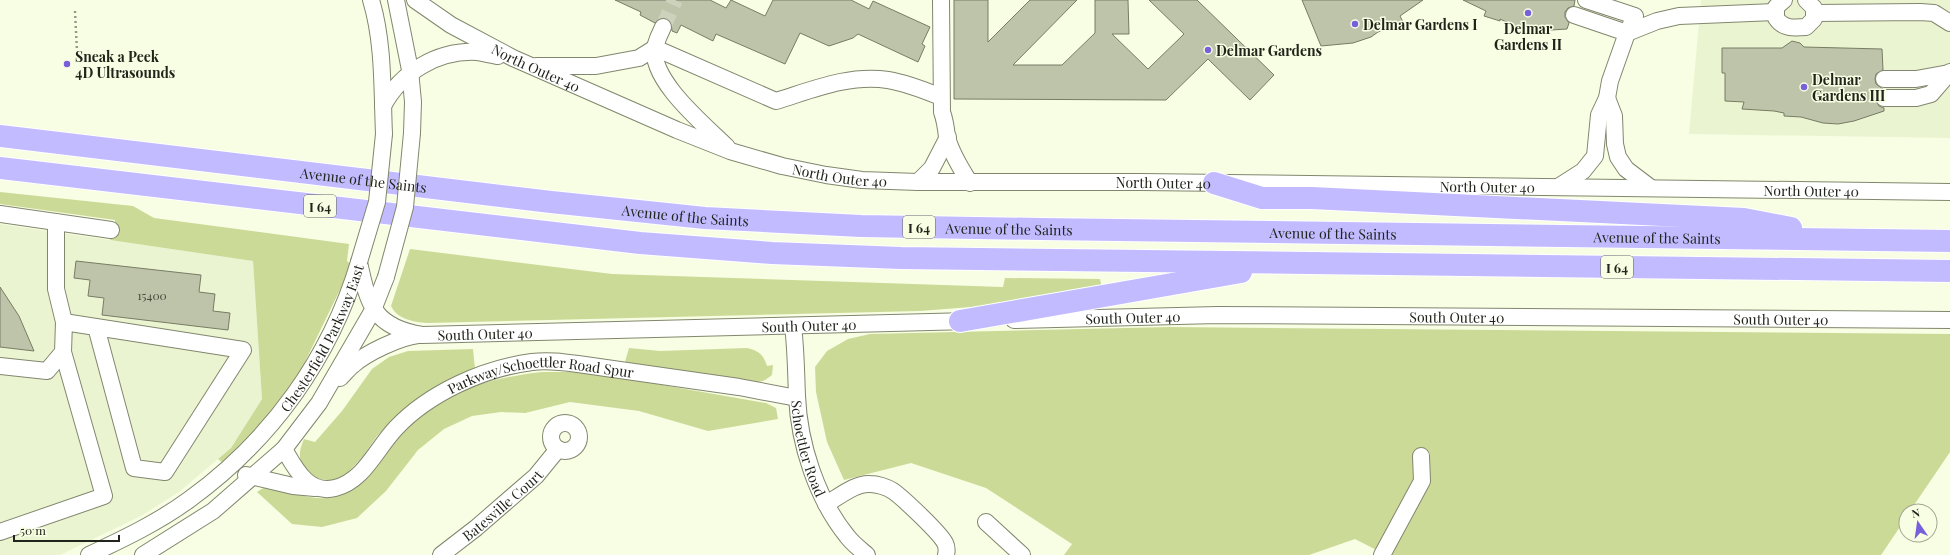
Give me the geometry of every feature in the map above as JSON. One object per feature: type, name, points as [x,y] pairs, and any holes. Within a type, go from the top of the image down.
[{"type":"highway","name":"Avenue of the Saints","points":[[0,136],[551,202],[705,218],[861,226],[1950,241]]},
{"type":"highway","name":"I 64","points":[[0,168],[496,227],[717,250],[909,258],[1950,271]]},
{"type":"highway","points":[[1214,183],[1262,198],[1312,198],[1744,219],[1843,239]]},
{"type":"highway","points":[[960,321],[1031,307],[1179,284],[1285,263]]},
{"type":"street","name":"Chesterfield Parkway East","points":[[89,555],[149,525],[189,500],[236,463],[270,426],[297,393],[340,317],[359,270],[377,202],[384,134],[377,18],[372,0]]},
{"type":"street","name":"Chesterfield Parkway East","points":[[143,555],[213,511],[284,449],[322,397],[373,310],[386,277],[406,208],[412,133],[413,102],[410,72],[396,0]]},
{"type":"street","name":"North Outer 40","points":[[415,0],[451,25],[513,58],[677,130],[730,151],[782,166],[826,175],[862,180],[970,183],[1214,183],[1950,192]]},
{"type":"street","points":[[941,0],[942,112],[954,154],[970,183]]},
{"type":"street","points":[[1558,187],[1583,171],[1595,156],[1599,115],[1607,98],[1610,81],[1627,33],[1635,16],[1586,0]]},
{"type":"street","points":[[1574,15],[1627,33],[1657,21],[1679,16],[1780,6],[1778,22],[1788,28],[1806,27],[1810,24],[1815,13],[1814,8],[1806,0]]},
{"type":"street","points":[[1815,13],[1934,13],[1950,23]]},
{"type":"street","points":[[663,27],[655,48],[657,62],[674,94],[730,151]]},
{"type":"street","points":[[655,48],[776,101],[837,82],[863,79],[887,80],[912,86],[941,97]]},
{"type":"street","points":[[533,66],[596,66],[639,58],[655,48]]},
{"type":"street","points":[[383,106],[410,72],[431,61],[455,54],[477,52],[513,58]]},
{"type":"street","points":[[1884,79],[1916,79],[1949,73]]},
{"type":"street","points":[[1884,98],[1916,98],[1931,94],[1949,73]]},
{"type":"street","points":[[1607,98],[1614,116],[1615,144],[1618,157],[1626,169],[1651,188]]},
{"type":"street","points":[[918,182],[932,168],[948,137]]},
{"type":"street","points":[[0,214],[111,230]]},
{"type":"street","points":[[0,532],[104,496],[63,352],[64,322],[56,289],[56,222]]},
{"type":"street","name":"South Outer 40","points":[[359,270],[373,310],[403,332],[422,335],[1218,315],[1950,320]]},
{"type":"street","points":[[64,322],[96,327],[243,350],[165,472],[134,468],[96,327]]},
{"type":"street","name":"Schoettler Road","points":[[793,326],[797,362],[797,398],[806,448],[813,476],[826,504],[847,536],[866,555]]},
{"type":"street","points":[[322,397],[353,364],[381,348],[412,336],[422,335]]},
{"type":"street","points":[[0,366],[47,372],[63,352]]},
{"type":"street","name":"Parkway/Schoettler Road Spur","points":[[223,473],[236,472],[293,486],[333,489],[346,485],[357,477],[396,428],[431,400],[467,381],[510,366],[525,363],[553,361],[578,364],[739,387],[797,398]]},
{"type":"street","points":[[284,449],[301,477],[313,486],[322,488]]},
{"type":"street","name":"Batesville Court","points":[[441,555],[476,528],[536,476],[558,449]]},
{"type":"street","points":[[1382,555],[1422,481],[1421,456]]},
{"type":"street","points":[[826,504],[860,485],[870,484],[893,491],[911,506],[944,542],[950,553]]},
{"type":"street","points":[[986,522],[1022,555]]},
{"type":"path","points":[[76,11],[77,51]]},
{"type":"shaded area","points":[[1701,0],[1950,0],[1950,138],[1689,134]]},
{"type":"shaded area","points":[[0,224],[253,261],[262,399],[231,448],[179,492],[141,516],[60,555],[0,555]]},
{"type":"green space","points":[[0,192],[133,206],[154,218],[349,244],[347,261],[352,265],[302,368],[272,415],[223,463],[218,459],[231,448],[262,399],[253,261],[110,240],[115,220],[0,204]]},
{"type":"green space","points":[[410,249],[612,274],[1003,287],[1005,278],[1100,279],[1102,288],[984,306],[920,311],[427,323],[411,321],[401,317],[391,306]]},
{"type":"green space","points":[[1169,327],[1950,334],[1950,452],[1915,503],[1898,503],[1898,530],[1881,555],[1386,555],[1355,539],[1309,555],[1064,555],[1072,544],[986,488],[911,463],[844,480],[827,442],[816,392],[815,367],[827,351],[848,339],[870,334]]},
{"type":"green space","points":[[629,348],[660,351],[747,348],[755,350],[760,354],[767,366],[773,365],[772,375],[761,382],[748,382],[625,362]]},
{"type":"green space","points":[[473,349],[475,369],[440,384],[400,413],[377,436],[363,456],[343,478],[335,481],[312,478],[300,460],[300,451],[304,439],[315,442],[342,411],[372,369],[389,357],[408,351]]},
{"type":"green space","points":[[542,372],[588,372],[766,403],[776,408],[778,419],[708,431],[639,411],[570,402],[525,413],[501,412],[472,416],[444,429],[418,450],[386,491],[357,518],[322,527],[292,524],[257,492],[272,486],[310,497],[329,498],[341,495],[349,491],[363,479],[408,426],[442,401],[460,392],[499,379]]},
{"type":"building","points":[[615,0],[710,0],[726,8],[731,0],[765,16],[773,0],[851,0],[869,9],[873,1],[930,27],[922,44],[925,46],[918,62],[858,34],[853,38],[829,46],[800,33],[785,64],[716,34],[713,41],[681,25],[677,33],[672,31],[671,22],[668,19],[662,18],[655,23],[640,15],[641,12]]},
{"type":"building","name":"Delmar Gardens","points":[[954,0],[988,0],[988,42],[1030,0],[1077,0],[1013,65],[1062,65],[1095,33],[1095,0],[1128,0],[1129,34],[1112,34],[1148,69],[1184,34],[1149,0],[1197,0],[1274,75],[1250,100],[1208,59],[1166,100],[954,99]]},
{"type":"building","name":"Delmar Gardens I","points":[[1302,0],[1423,0],[1400,16],[1403,22],[1378,32],[1371,37],[1353,43],[1321,46]]},
{"type":"building","name":"Delmar Gardens II","points":[[1463,0],[1575,0],[1574,6],[1568,8],[1565,12],[1565,17],[1569,23],[1567,29],[1535,31],[1517,27],[1500,19],[1500,21],[1484,16],[1486,11]]},
{"type":"building","name":"Delmar Gardens III","points":[[1792,41],[1800,43],[1804,47],[1882,49],[1883,70],[1876,74],[1875,79],[1876,84],[1883,89],[1876,93],[1875,98],[1879,106],[1884,108],[1884,111],[1854,121],[1838,124],[1823,123],[1801,117],[1784,116],[1784,113],[1774,111],[1742,109],[1744,102],[1725,101],[1725,73],[1722,73],[1722,48],[1782,48]]},
{"type":"building","points":[[76,261],[201,275],[199,292],[215,294],[213,311],[230,313],[228,330],[102,315],[104,298],[88,296],[90,280],[74,278]]},
{"type":"building","points":[[0,287],[19,316],[34,351],[0,347]]},
{"type":"tunnel","points":[[663,27],[675,0]]},
{"type":"place","name":"Delmar Gardens II","points":[[1528,13]]},
{"type":"place","name":"Delmar Gardens I","points":[[1355,24]]},
{"type":"place","name":"Delmar Gardens","points":[[1208,50]]},
{"type":"place","name":"Sneak a Peek 4D Ultrasounds","points":[[67,64]]},
{"type":"place","name":"Delmar Gardens III","points":[[1804,87]]}]
